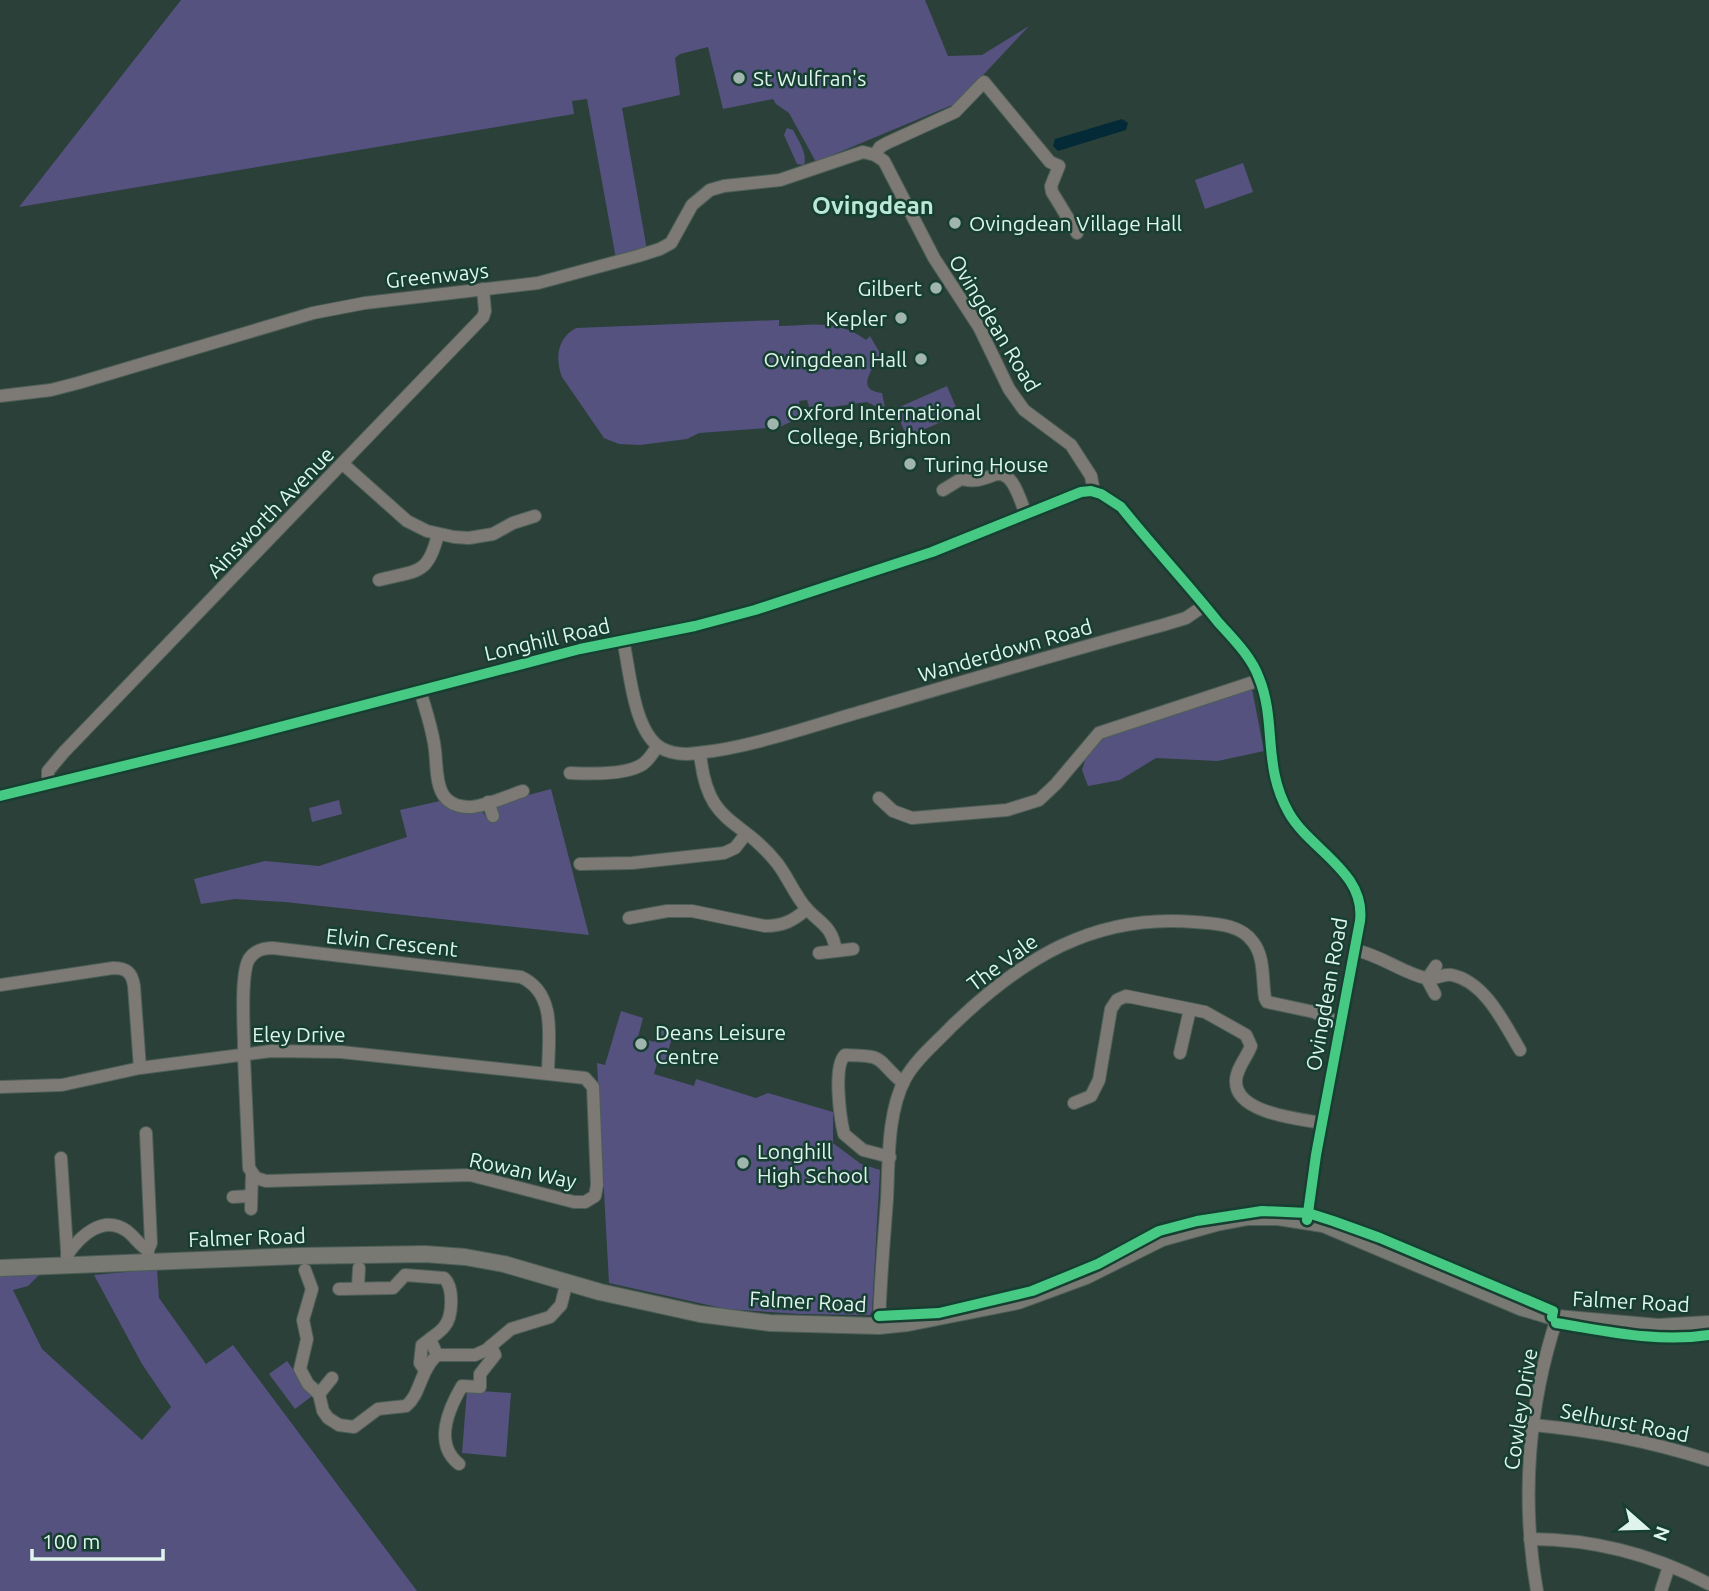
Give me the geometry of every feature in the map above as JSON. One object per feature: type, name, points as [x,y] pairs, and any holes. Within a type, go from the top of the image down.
[{"type":"main road","name":"Falmer Road","points":[[0,1268],[148,1256],[425,1254],[504,1264],[633,1300],[700,1314],[770,1323],[879,1326],[908,1323],[1018,1301],[1086,1276],[1162,1238],[1248,1217],[1307,1220],[1323,1224],[1520,1307],[1558,1318],[1658,1327],[1709,1324]]},
{"type":"street","points":[[875,155],[887,142],[956,112],[984,82],[1049,162],[1059,166],[1051,186],[1052,192],[1077,233]]},
{"type":"street","name":"Greenways","points":[[0,396],[51,390],[78,383],[313,313],[365,303],[546,281],[660,250],[677,235],[695,201],[709,190],[780,180],[863,152],[875,155]]},
{"type":"street","name":"Ovingdean Road","points":[[875,155],[886,164],[934,258],[979,327],[1009,389],[1024,410],[1071,445],[1091,476],[1094,492],[1110,498],[1121,507],[1251,662],[1260,681],[1266,706],[1273,772],[1287,810],[1308,839],[1347,875],[1357,892],[1361,915],[1307,1220]]},
{"type":"street","name":"Ainsworth Avenue","points":[[48,785],[48,771],[65,752],[483,317],[483,289]]},
{"type":"street","points":[[342,464],[411,524],[438,534],[459,538],[479,537],[522,525],[535,516]]},
{"type":"street","points":[[943,490],[960,474],[978,481],[998,474],[1007,475],[1026,514]]},
{"type":"street","name":"Longhill Road","points":[[0,796],[230,740],[580,649],[695,626],[833,586],[979,535],[1081,492],[1094,492]]},
{"type":"street","points":[[379,580],[409,578],[427,565],[438,534]]},
{"type":"street","name":"Wanderdown Road","points":[[657,746],[672,752],[700,753],[814,731],[1186,618],[1205,605]]},
{"type":"street","points":[[570,773],[632,769],[645,762],[657,746],[646,734],[641,722],[623,640]]},
{"type":"street","points":[[879,798],[892,811],[912,818],[1007,810],[1039,800],[1056,785],[1100,733],[1260,681]]},
{"type":"street","points":[[420,690],[435,744],[436,777],[440,789],[452,802],[474,807],[523,790]]},
{"type":"street","points":[[65,752],[61,766],[66,780]]},
{"type":"street","points":[[700,753],[705,785],[711,800],[722,815],[762,846],[777,863],[807,909],[830,929],[836,951]]},
{"type":"street","points":[[488,802],[493,816]]},
{"type":"street","points":[[580,864],[609,871],[724,853],[735,848],[746,834]]},
{"type":"street","points":[[637,921],[667,911],[692,911],[775,926],[792,921],[807,909]]},
{"type":"street","name":"The Vale","points":[[879,1326],[890,1157],[903,1083],[917,1063],[946,1032],[1012,974],[1069,941],[1126,924],[1180,921],[1237,929],[1251,939],[1260,954],[1266,1000],[1314,1012],[1341,1024]]},
{"type":"street","name":"Elvin Crescent","points":[[244,1053],[246,966],[257,951],[273,948],[504,973],[524,978],[539,990],[548,1008],[548,1074]]},
{"type":"street","points":[[819,953],[853,949]]},
{"type":"street","points":[[1354,950],[1373,955],[1427,979],[1448,975],[1472,984],[1514,1030],[1520,1050]]},
{"type":"street","points":[[1427,979],[1436,966]]},
{"type":"street","points":[[0,985],[113,968],[125,969],[132,976],[134,985],[140,1068]]},
{"type":"street","points":[[1427,979],[1436,994]]},
{"type":"street","points":[[1074,1103],[1091,1096],[1099,1080],[1111,1009],[1117,1000],[1126,996],[1205,1012],[1250,1040],[1249,1052],[1236,1079],[1237,1090],[1244,1099],[1274,1114],[1322,1124]]},
{"type":"street","points":[[1180,1053],[1190,1009]]},
{"type":"street","name":"Eley Drive","points":[[0,1087],[62,1085],[140,1068],[271,1051],[341,1052],[585,1078],[590,1081],[593,1089]]},
{"type":"street","points":[[233,1197],[251,1202],[252,1174],[249,1165],[244,1053]]},
{"type":"street","points":[[890,1157],[863,1150],[845,1135],[838,1073],[841,1059],[845,1055],[875,1056],[903,1083]]},
{"type":"street","name":"Rowan Way","points":[[252,1174],[259,1180],[266,1181],[470,1175],[574,1202],[585,1202],[592,1199],[596,1191],[593,1089]]},
{"type":"street","points":[[146,1133],[151,1243],[148,1256]]},
{"type":"street","points":[[61,1158],[67,1261]]},
{"type":"street","points":[[67,1261],[85,1234],[105,1226],[126,1230],[148,1256]]},
{"type":"street","points":[[358,1287],[359,1268]]},
{"type":"street","points":[[305,1270],[312,1289],[303,1320],[307,1339],[300,1367],[303,1377],[319,1394],[328,1419],[339,1425],[354,1427],[378,1409],[402,1408],[411,1403],[424,1370],[437,1355],[475,1355],[511,1329],[550,1317],[563,1300],[567,1281]]},
{"type":"street","points":[[339,1289],[395,1287],[405,1275],[445,1279],[451,1289],[448,1319],[444,1327],[422,1345],[420,1363],[424,1370]]},
{"type":"street","name":"Cowley Drive","points":[[1537,1591],[1527,1486],[1540,1384],[1558,1318]]},
{"type":"street","points":[[430,1339],[437,1355]]},
{"type":"street","points":[[459,1464],[453,1460],[448,1447],[445,1428],[447,1416],[462,1386],[485,1388],[480,1374],[495,1355],[491,1346]]},
{"type":"street","points":[[319,1394],[332,1378]]},
{"type":"street","name":"Selhurst Road","points":[[1533,1425],[1621,1436],[1709,1460]]},
{"type":"street","points":[[1530,1539],[1567,1540],[1599,1545],[1646,1557],[1709,1584]]},
{"type":"street","points":[[1661,1591],[1669,1566]]},
{"type":"shaded area","points":[[181,0],[925,0],[948,56],[982,55],[1029,26],[957,103],[816,162],[789,113],[773,99],[723,109],[708,47],[680,54],[675,58],[680,95],[622,108],[647,250],[616,259],[587,99],[572,101],[574,114],[19,207]]},
{"type":"shaded area","points":[[787,128],[793,130],[802,147],[804,165],[797,164],[784,135]]},
{"type":"shaded area","points":[[1243,163],[1253,192],[1205,209],[1195,180]]},
{"type":"shaded area","points":[[779,320],[779,326],[835,326],[856,333],[866,340],[870,336],[880,353],[869,376],[868,387],[882,393],[885,407],[877,407],[867,402],[810,410],[807,400],[799,401],[801,417],[780,427],[699,433],[687,439],[640,445],[619,444],[604,438],[562,377],[560,370],[558,356],[561,343],[576,328]]},
{"type":"shaded area","points":[[947,386],[959,414],[907,437],[895,409]]},
{"type":"shaded area","points":[[1252,689],[1264,751],[1218,761],[1156,758],[1120,780],[1088,786],[1082,770],[1088,751],[1108,735]]},
{"type":"shaded area","points":[[551,789],[589,935],[285,902],[235,899],[201,904],[194,879],[265,861],[319,866],[407,837],[400,810],[440,801],[447,806],[481,810],[489,820],[498,817],[496,807],[502,802]]},
{"type":"shaded area","points":[[339,800],[342,814],[312,822],[309,808]]},
{"type":"shaded area","name":"Longhill High School","points":[[621,1011],[643,1018],[638,1037],[654,1042],[659,1026],[674,1031],[665,1062],[658,1060],[654,1074],[694,1086],[696,1079],[756,1098],[768,1093],[833,1112],[833,1143],[861,1164],[880,1170],[870,1315],[726,1309],[609,1283],[597,1063],[605,1065]]},
{"type":"shaded area","points":[[157,1269],[159,1298],[206,1364],[233,1345],[417,1591],[0,1591],[0,1273],[39,1275],[28,1286],[13,1290],[42,1349],[142,1440],[171,1407],[142,1364],[94,1275]]},
{"type":"shaded area","points":[[287,1361],[312,1396],[295,1409],[269,1374]]},
{"type":"shaded area","points":[[467,1390],[511,1393],[506,1457],[462,1453]]},
{"type":"water","points":[[1122,119],[1128,123],[1126,130],[1058,151],[1053,146],[1055,139]]},
{"type":"cycle path","points":[[0,796],[230,740],[580,649],[695,626],[755,610],[932,552],[1081,492],[1101,494],[1121,507],[1251,662],[1264,695],[1272,761],[1281,796],[1298,826],[1346,875],[1360,904],[1360,921],[1316,1155],[1307,1220]]},
{"type":"cycle path","points":[[879,1316],[939,1313],[1032,1291],[1098,1264],[1159,1231],[1197,1221],[1262,1211],[1308,1213],[1380,1238],[1553,1311],[1552,1317]]},
{"type":"cycle path","points":[[1556,1323],[1651,1337],[1709,1335]]},
{"type":"place","name":"St Wulfran's","points":[[739,78]]},
{"type":"place","name":"Ovingdean Village Hall","points":[[955,223]]},
{"type":"place","name":"Gilbert","points":[[936,288]]},
{"type":"place","name":"Kepler","points":[[901,318]]},
{"type":"place","name":"Ovingdean Hall","points":[[921,359]]},
{"type":"place","name":"Oxford International College, Brighton","points":[[773,424]]},
{"type":"place","name":"Turing House","points":[[910,464]]},
{"type":"place","name":"Deans Leisure Centre","points":[[641,1044]]},
{"type":"place","name":"Longhill High School","points":[[743,1163]]},
{"type":"district","name":"Ovingdean","points":[[873,205]]}]
